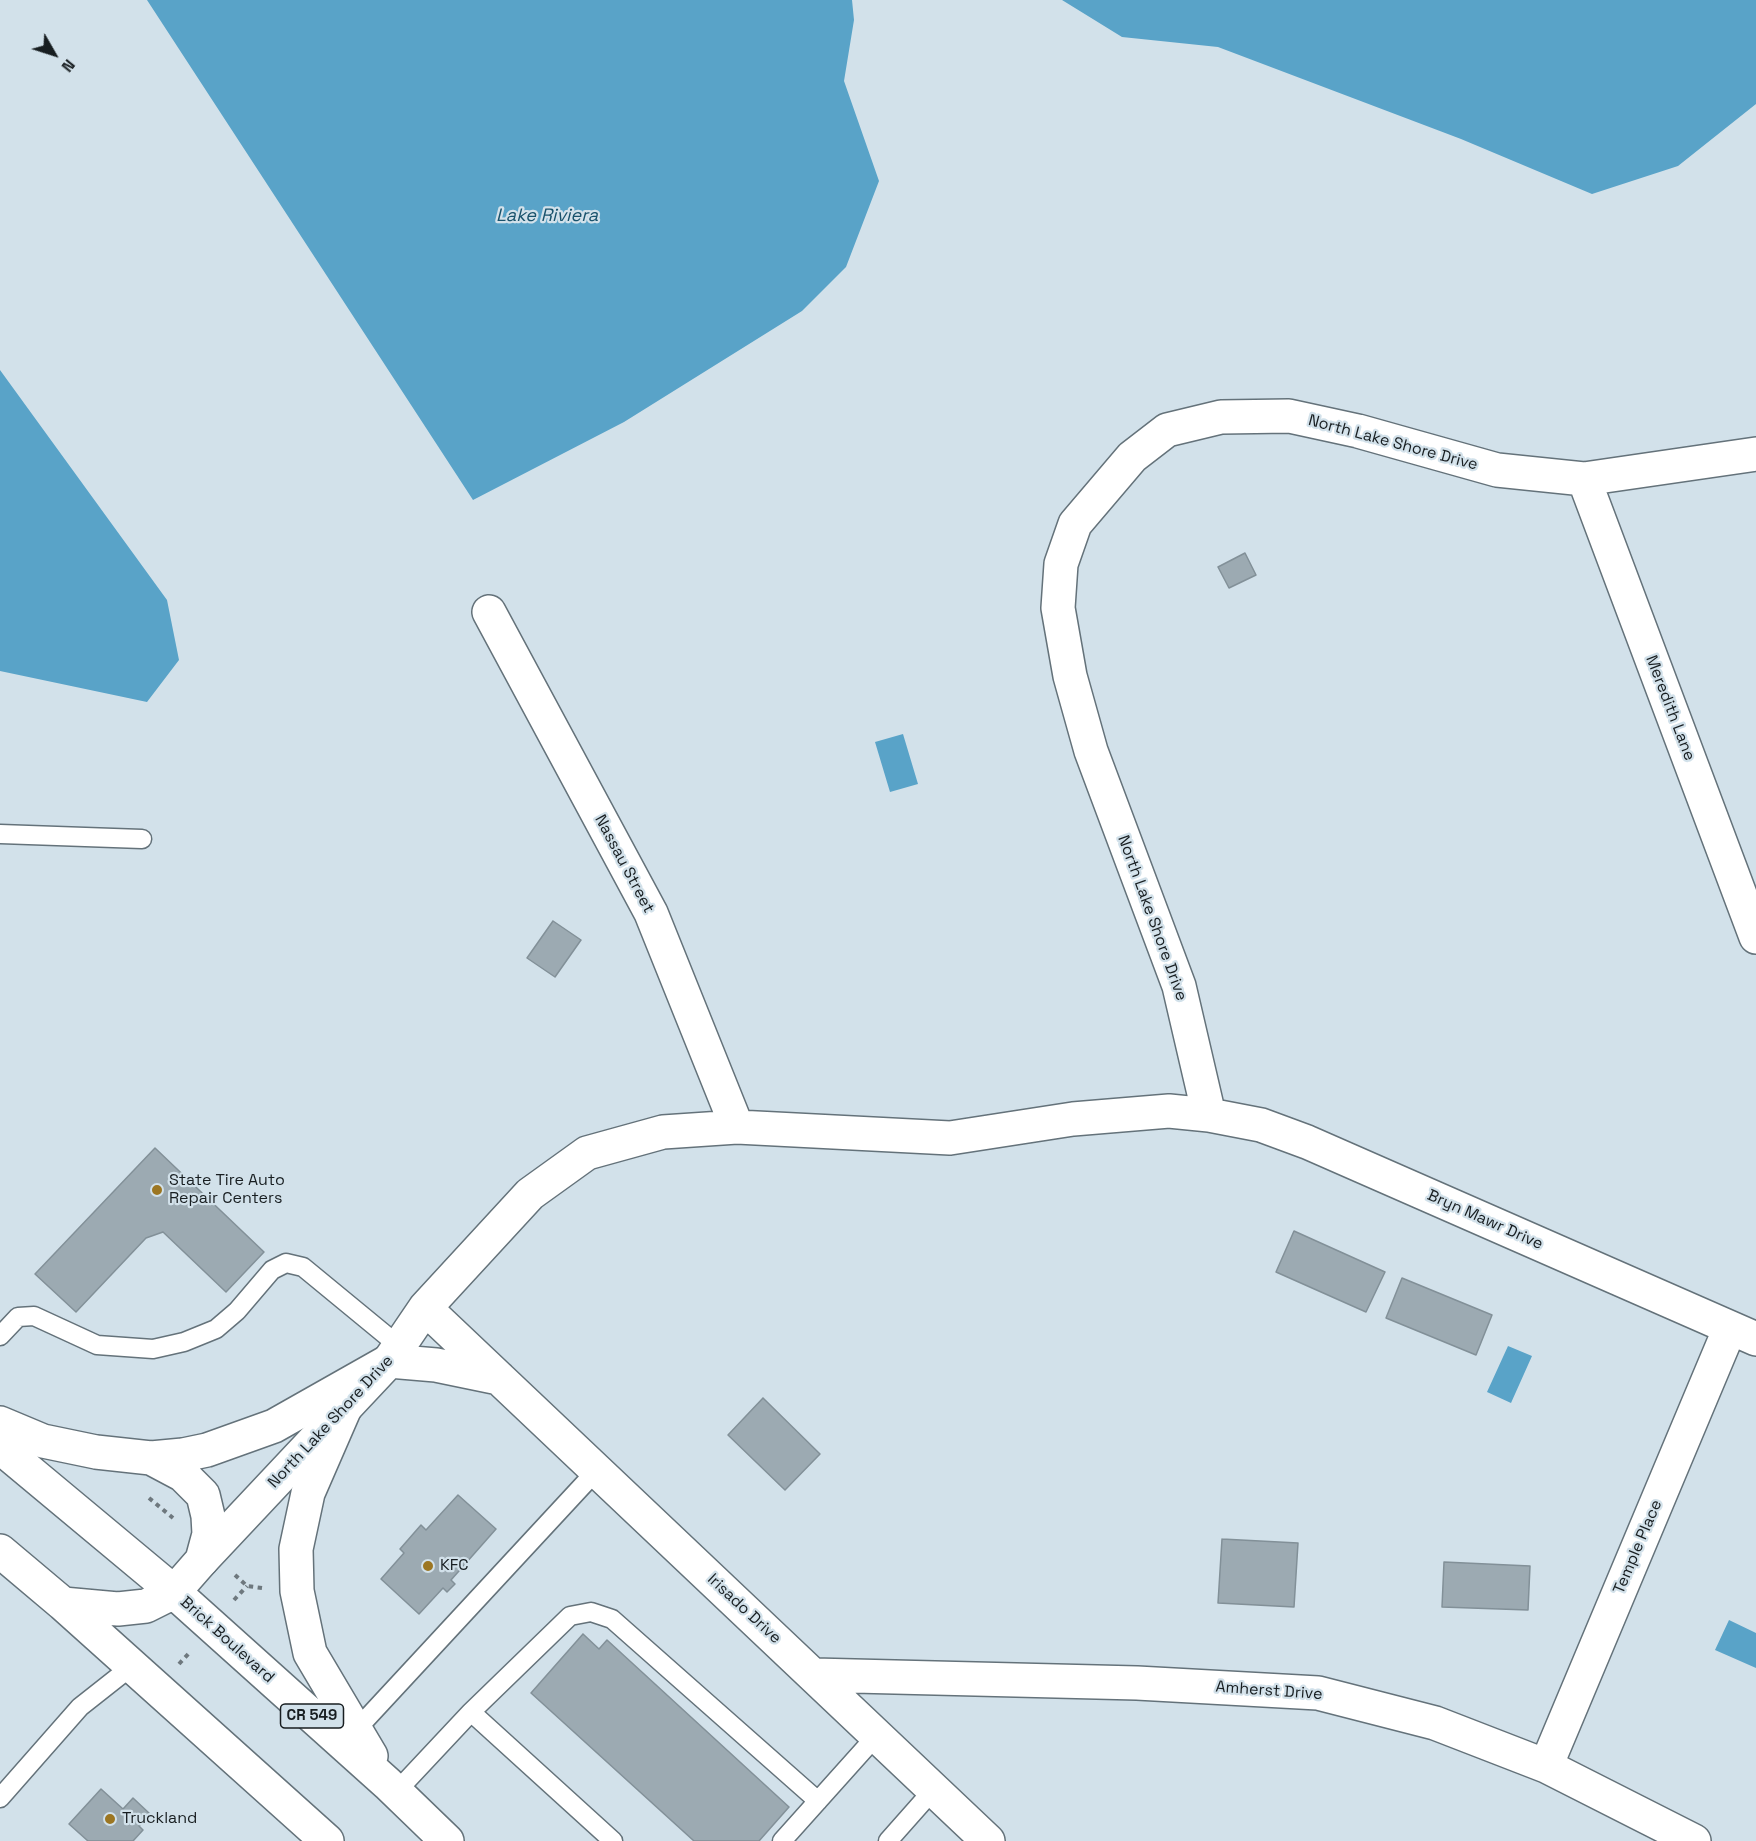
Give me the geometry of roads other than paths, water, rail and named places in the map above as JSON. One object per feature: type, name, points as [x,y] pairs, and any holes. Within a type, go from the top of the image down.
[{"type":"street","name":"North Lake Shore Drive","points":[[174,1592],[216,1565],[345,1408],[394,1354],[425,1308],[530,1194],[587,1153],[663,1132],[737,1127],[950,1137],[1074,1119],[1169,1111],[1209,1115],[1179,986],[1091,751],[1070,676],[1058,608],[1061,564],[1075,524],[1132,457],[1167,430],[1221,417],[1289,416],[1358,431],[1497,470],[1584,479],[1756,454]]},
{"type":"street","name":"Meredith Lane","points":[[1584,479],[1756,937]]},
{"type":"street","name":"Nassau Street","points":[[489,612],[651,914],[737,1127]]},
{"type":"street","name":"Bryn Mawr Drive","points":[[1209,1115],[1261,1125],[1306,1142],[1743,1333]]},
{"type":"street","name":"Irisado Drive","points":[[425,1308],[988,1841]]},
{"type":"street","name":"Temple Place","points":[[1546,1766],[1743,1333]]},
{"type":"street","points":[[0,1423],[43,1441],[96,1452],[152,1458],[207,1450],[274,1426],[394,1354],[499,1378]]},
{"type":"street","points":[[345,1408],[308,1493],[296,1549],[297,1591],[310,1653],[392,1788]]},
{"type":"street","name":"Brick Boulevard","points":[[0,1447],[174,1592],[392,1788],[447,1841]]},
{"type":"street","points":[[152,1458],[183,1475],[203,1495],[216,1565]]},
{"type":"street","points":[[0,1551],[63,1604],[327,1841]]},
{"type":"street","points":[[63,1604],[118,1609],[146,1606],[174,1592]]},
{"type":"street","name":"Amherst Drive","points":[[814,1675],[1137,1683],[1318,1693],[1435,1723],[1546,1766],[1694,1841]]},
{"type":"lane","points":[[0,834],[142,839]]},
{"type":"lane","points":[[0,1336],[18,1317],[34,1316],[97,1345],[153,1349],[184,1342],[216,1329],[237,1311],[272,1270],[286,1263],[303,1267],[394,1354]]},
{"type":"lane","points":[[356,1730],[597,1470]]},
{"type":"lane","points":[[392,1788],[570,1616],[591,1612],[612,1619],[818,1801]]},
{"type":"lane","points":[[0,1798],[80,1707],[132,1666]]},
{"type":"lane","points":[[471,1712],[613,1841]]},
{"type":"lane","points":[[782,1841],[877,1735]]},
{"type":"lane","points":[[888,1841],[934,1789]]},
{"type":"water","name":"Lake Riviera","points":[[147,0],[852,0],[854,20],[844,81],[879,181],[846,267],[802,311],[624,422],[473,500]]},
{"type":"water","points":[[1062,0],[1756,0],[1756,104],[1678,166],[1592,194],[1461,139],[1218,47],[1122,37]]},
{"type":"water","points":[[0,370],[167,600],[179,660],[147,702],[0,671]]},
{"type":"water","points":[[903,734],[918,784],[890,792],[875,742]]},
{"type":"water","points":[[1508,1346],[1532,1356],[1511,1403],[1487,1392]]},
{"type":"water","points":[[1729,1620],[1756,1633],[1756,1668],[1715,1650]]},
{"type":"place","name":"State Tire Auto Repair Centers","points":[[157,1190]]},
{"type":"place","name":"KFC","points":[[428,1566]]},
{"type":"place","name":"Truckland","points":[[110,1819]]}]
